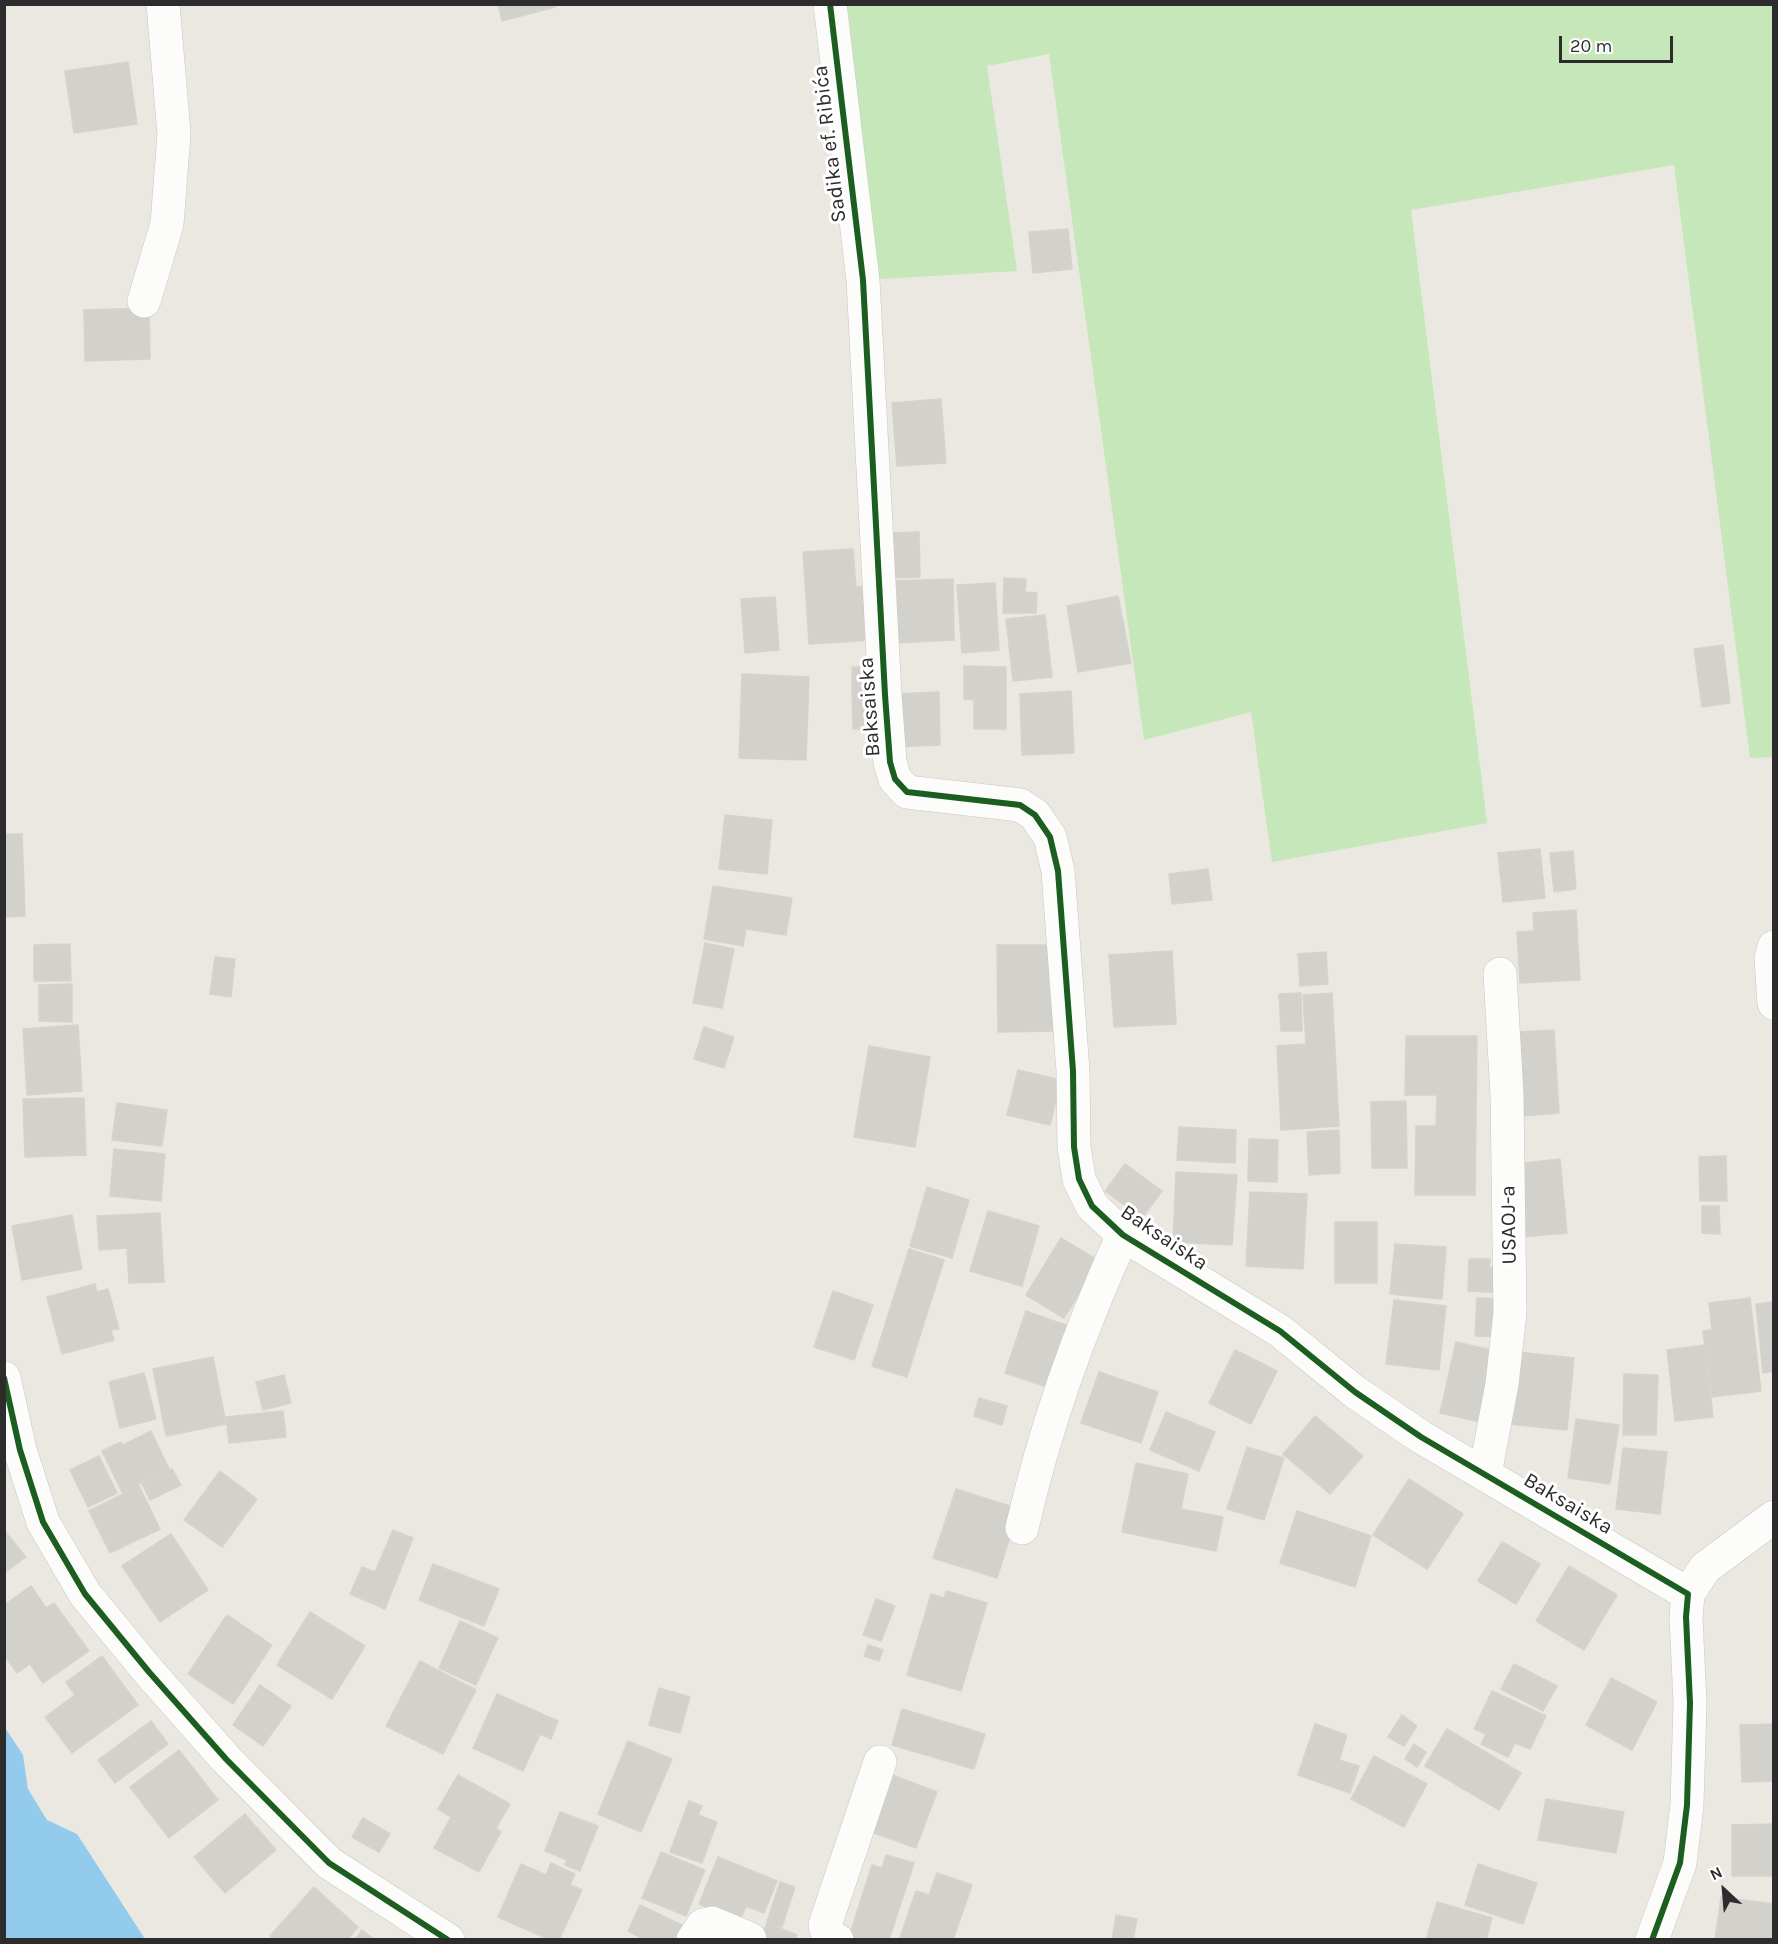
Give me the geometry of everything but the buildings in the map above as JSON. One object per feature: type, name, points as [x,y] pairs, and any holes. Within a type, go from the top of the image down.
[{"type":"street","points":[[144,301],[166,224],[174,134],[163,4]]},
{"type":"street","name":"Sadika ef. Ribića","points":[[830,4],[863,280]]},
{"type":"street","name":"Baksaiska","points":[[863,280],[890,762],[895,779],[907,792],[1020,805],[1035,815],[1050,837],[1058,871],[1073,1071],[1074,1148],[1079,1179],[1092,1206],[1124,1235],[1280,1331],[1355,1392],[1421,1437],[1688,1594]]},
{"type":"street","points":[[1773,947],[1771,958],[1773,1003]]},
{"type":"street","name":"USAOJ-a","points":[[1485,1474],[1502,1384],[1510,1313],[1507,1095],[1500,974]]},
{"type":"street","points":[[1022,1528],[1034,1476],[1053,1412],[1096,1294],[1124,1235]]},
{"type":"street","points":[[4,1378],[20,1450],[43,1522],[85,1594],[149,1672],[226,1759],[329,1863],[448,1940]]},
{"type":"street","points":[[1652,1940],[1680,1863],[1687,1804],[1690,1703],[1686,1617],[1688,1594],[1706,1568],[1773,1517]]},
{"type":"street","points":[[837,1940],[827,1933],[825,1925],[880,1762]]},
{"type":"street","points":[[693,1940],[703,1925],[712,1923],[750,1939]]},
{"type":"green space","points":[[830,5],[1773,5],[1773,757],[1750,758],[1674,165],[1411,210],[1487,823],[1272,862],[1251,712],[1144,740],[1049,54],[987,66],[1017,271],[863,280]]},
{"type":"water","points":[[4,1726],[23,1755],[28,1789],[47,1820],[77,1834],[145,1939],[5,1939]]},
{"type":"cycle path","points":[[830,4],[863,280],[885,695],[890,762],[895,779],[907,792],[1020,805],[1035,815],[1050,837],[1058,871],[1073,1071],[1074,1147],[1079,1179],[1092,1206],[1123,1235],[1280,1331],[1355,1392],[1421,1437],[1688,1594],[1686,1617],[1690,1703],[1687,1805],[1680,1863],[1652,1940]]},
{"type":"cycle path","points":[[4,1378],[20,1450],[43,1522],[85,1594],[149,1672],[226,1759],[329,1863],[448,1940]]}]
